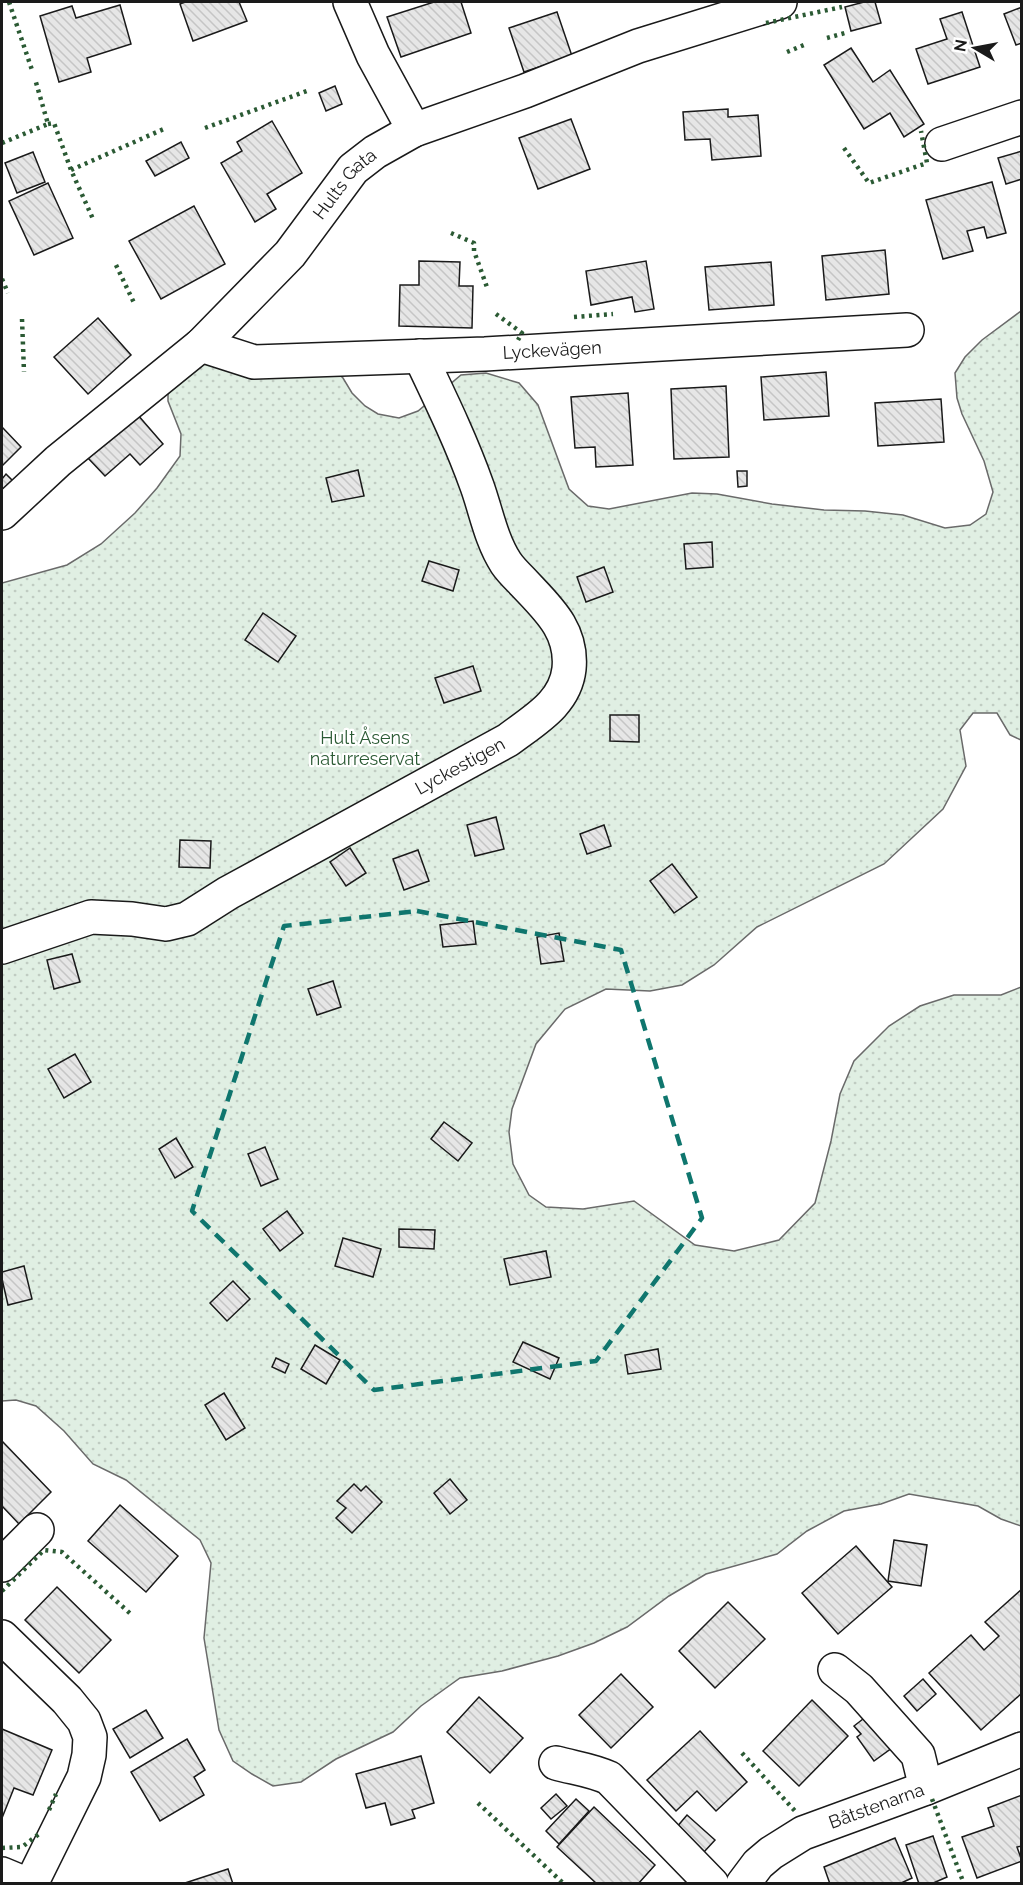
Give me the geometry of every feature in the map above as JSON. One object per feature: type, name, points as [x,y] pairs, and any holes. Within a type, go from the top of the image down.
[{"type":"street","points":[[350,2],[374,55],[414,130]]},
{"type":"street","name":"Hults Gata","points":[[2,513],[57,461],[201,345],[290,254],[353,169],[375,152],[414,130],[525,92],[638,46],[780,2]]},
{"type":"street","points":[[942,144],[1022,117]]},
{"type":"street","name":"Lyckevägen","points":[[201,345],[254,362],[485,354],[907,330]]},
{"type":"street","name":"Lyckestigen","points":[[2,947],[91,917],[132,919],[166,924],[187,920],[228,893],[508,740],[550,708],[564,690],[569,668],[566,635],[552,613],[507,564],[496,544],[447,412],[420,356]]},
{"type":"street","points":[[2,1565],[37,1530]]},
{"type":"street","points":[[2,1637],[66,1700],[84,1721],[90,1737],[84,1777],[28,1884],[2,1874]]},
{"type":"street","points":[[835,1670],[858,1689],[918,1755],[927,1788]]},
{"type":"street","name":"Båtstenarna","points":[[743,1884],[758,1864],[771,1853],[804,1833],[927,1788],[1022,1749]]},
{"type":"street","points":[[556,1763],[595,1771],[609,1778],[712,1884]]},
{"type":"highlighted area","points":[[417,911],[621,950],[702,1218],[596,1361],[374,1390],[192,1211],[284,926]]},
{"type":"green space","name":"Hult Åsens naturreservat","points":[[1021,311],[1021,740],[1010,735],[997,713],[973,713],[960,730],[966,766],[943,809],[884,864],[757,927],[714,965],[682,985],[650,991],[606,989],[565,1009],[536,1044],[512,1109],[509,1132],[513,1164],[529,1195],[546,1207],[583,1209],[634,1201],[695,1245],[734,1251],[779,1240],[815,1203],[840,1094],[854,1061],[889,1026],[920,1006],[954,995],[1001,995],[1021,987],[1021,1526],[1001,1519],[978,1506],[909,1494],[881,1504],[844,1511],[807,1531],[777,1554],[706,1574],[669,1596],[627,1627],[594,1643],[558,1656],[502,1671],[460,1678],[421,1706],[393,1732],[336,1759],[301,1782],[273,1786],[233,1761],[219,1730],[204,1638],[211,1563],[200,1540],[126,1480],[93,1464],[64,1431],[36,1406],[16,1400],[2,1401],[2,583],[67,565],[101,544],[135,513],[180,456],[181,434],[168,401],[168,391],[204,359],[323,360],[343,378],[352,393],[365,406],[378,414],[399,418],[418,411],[461,375],[486,373],[519,383],[538,405],[569,489],[588,506],[609,509],[692,493],[717,494],[824,510],[903,515],[945,528],[970,525],[986,514],[993,492],[984,461],[962,414],[957,398],[955,373],[965,357],[982,340]]},
{"type":"building","points":[[185,2],[239,2],[247,21],[193,41],[180,4]]},
{"type":"building","points":[[434,2],[461,2],[471,33],[401,57],[387,17]]},
{"type":"building","points":[[864,2],[875,2],[881,23],[851,31],[845,7]]},
{"type":"building","points":[[120,5],[131,44],[87,58],[91,72],[59,82],[40,16],[72,6],[76,18]]},
{"type":"building","points":[[1022,7],[1022,43],[1016,45],[1004,14]]},
{"type":"building","points":[[557,12],[572,56],[524,72],[509,28]]},
{"type":"building","points":[[962,12],[980,67],[928,84],[916,49],[947,39],[940,19]]},
{"type":"building","points":[[851,48],[873,82],[890,70],[924,124],[904,137],[890,113],[864,129],[824,65]]},
{"type":"building","points":[[335,86],[342,104],[326,111],[319,93]]},
{"type":"building","points":[[728,109],[728,117],[758,115],[761,156],[712,160],[710,139],[685,140],[683,112]]},
{"type":"building","points":[[571,119],[590,169],[538,189],[519,138]]},
{"type":"building","points":[[272,121],[302,173],[267,194],[276,209],[255,222],[221,163],[242,151],[237,142]]},
{"type":"building","points":[[181,142],[189,158],[155,176],[146,161]]},
{"type":"building","points":[[1022,151],[1022,179],[1006,184],[998,158]]},
{"type":"building","points":[[33,152],[45,182],[17,193],[5,163]]},
{"type":"building","points":[[992,182],[1006,233],[987,238],[984,227],[967,231],[973,251],[943,259],[926,200]]},
{"type":"building","points":[[48,183],[73,238],[34,255],[9,201]]},
{"type":"building","points":[[194,206],[225,264],[161,299],[129,241]]},
{"type":"building","points":[[885,250],[889,294],[826,300],[822,256]]},
{"type":"building","points":[[419,261],[460,262],[459,286],[473,286],[472,328],[399,326],[400,285],[419,285]]},
{"type":"building","points":[[646,261],[654,309],[635,312],[632,297],[591,305],[586,271]]},
{"type":"building","points":[[771,262],[774,305],[709,310],[705,267]]},
{"type":"building","points":[[98,318],[131,355],[88,394],[54,357]]},
{"type":"building","points":[[826,372],[829,416],[764,420],[761,377]]},
{"type":"building","points":[[726,386],[729,457],[674,459],[671,389]]},
{"type":"building","points":[[628,393],[633,465],[596,467],[595,447],[575,448],[571,397]]},
{"type":"building","points":[[941,399],[944,442],[878,446],[875,403]]},
{"type":"building","points":[[137,414],[163,444],[140,465],[130,454],[105,476],[88,458]]},
{"type":"building","points":[[2,427],[21,447],[2,466]]},
{"type":"building","points":[[358,470],[364,496],[332,502],[326,478]]},
{"type":"building","points":[[737,471],[747,471],[747,486],[738,487]]},
{"type":"building","points":[[6,474],[13,481],[2,492],[2,479]]},
{"type":"building","points":[[712,542],[713,567],[686,569],[684,544]]},
{"type":"building","points":[[429,561],[459,570],[453,591],[422,581]]},
{"type":"building","points":[[604,567],[613,592],[586,602],[577,577]]},
{"type":"building","points":[[263,613],[296,636],[278,662],[245,640]]},
{"type":"building","points":[[473,666],[481,691],[444,703],[435,678]]},
{"type":"building","points":[[610,715],[639,715],[639,742],[610,741]]},
{"type":"building","points":[[496,817],[504,849],[475,856],[467,825]]},
{"type":"building","points":[[604,825],[611,846],[587,854],[580,834]]},
{"type":"building","points":[[180,840],[211,841],[210,868],[179,867]]},
{"type":"building","points":[[350,848],[366,873],[346,886],[330,862]]},
{"type":"building","points":[[418,850],[429,881],[404,890],[393,859]]},
{"type":"building","points":[[672,864],[697,897],[674,913],[650,881]]},
{"type":"building","points":[[473,921],[476,944],[443,947],[440,925]]},
{"type":"building","points":[[559,933],[564,961],[541,964],[537,937]]},
{"type":"building","points":[[72,954],[80,982],[54,989],[47,960]]},
{"type":"building","points":[[333,981],[341,1007],[317,1015],[308,989]]},
{"type":"building","points":[[75,1054],[91,1082],[64,1098],[48,1069]]},
{"type":"building","points":[[444,1122],[472,1143],[458,1161],[431,1139]]},
{"type":"building","points":[[176,1138],[193,1167],[175,1178],[159,1149]]},
{"type":"building","points":[[265,1147],[278,1179],[261,1186],[248,1154]]},
{"type":"building","points":[[287,1211],[303,1233],[280,1251],[263,1229]]},
{"type":"building","points":[[399,1229],[435,1230],[434,1249],[399,1247]]},
{"type":"building","points":[[343,1238],[381,1249],[373,1277],[335,1266]]},
{"type":"building","points":[[546,1251],[551,1277],[510,1285],[504,1259]]},
{"type":"building","points":[[24,1266],[32,1299],[8,1305],[2,1272]]},
{"type":"building","points":[[233,1281],[250,1299],[227,1321],[210,1303]]},
{"type":"building","points":[[523,1342],[559,1358],[550,1379],[513,1362]]},
{"type":"building","points":[[315,1345],[340,1360],[326,1384],[301,1369]]},
{"type":"building","points":[[658,1349],[661,1369],[628,1374],[625,1355]]},
{"type":"building","points":[[276,1358],[289,1364],[285,1373],[272,1367]]},
{"type":"building","points":[[224,1393],[245,1428],[226,1440],[205,1405]]},
{"type":"building","points":[[2,1441],[51,1492],[19,1524],[2,1506]]},
{"type":"building","points":[[450,1479],[467,1500],[450,1514],[434,1493]]},
{"type":"building","points":[[354,1484],[361,1491],[366,1486],[382,1502],[352,1533],[336,1518],[346,1508],[337,1501]]},
{"type":"building","points":[[120,1505],[178,1556],[146,1592],[88,1541]]},
{"type":"building","points":[[894,1540],[927,1545],[921,1586],[888,1581]]},
{"type":"building","points":[[856,1546],[892,1587],[838,1634],[802,1593]]},
{"type":"building","points":[[57,1587],[111,1640],[79,1673],[25,1620]]},
{"type":"building","points":[[1022,1589],[1022,1693],[981,1730],[929,1673],[971,1635],[984,1650],[999,1636],[985,1622]]},
{"type":"building","points":[[728,1602],[765,1639],[715,1688],[679,1651]]},
{"type":"building","points":[[621,1674],[653,1707],[611,1748],[579,1715]]},
{"type":"building","points":[[923,1679],[936,1694],[917,1711],[904,1696]]},
{"type":"building","points":[[479,1697],[523,1738],[490,1773],[447,1732]]},
{"type":"building","points":[[812,1700],[848,1736],[799,1786],[763,1751]]},
{"type":"building","points":[[146,1710],[163,1738],[130,1758],[113,1729]]},
{"type":"building","points":[[872,1712],[896,1745],[874,1761],[857,1737],[861,1734],[854,1726]]},
{"type":"building","points":[[2,1729],[52,1750],[33,1795],[14,1788],[2,1818]]},
{"type":"building","points":[[700,1731],[747,1782],[716,1811],[697,1791],[676,1811],[647,1780]]},
{"type":"building","points":[[187,1739],[205,1770],[194,1777],[204,1795],[160,1821],[131,1772]]},
{"type":"building","points":[[421,1756],[434,1803],[412,1810],[415,1818],[391,1825],[385,1803],[366,1808],[356,1774]]},
{"type":"building","points":[[556,1794],[567,1806],[551,1819],[541,1808]]},
{"type":"building","points":[[1022,1795],[1022,1846],[1017,1847],[1022,1861],[977,1878],[962,1837],[994,1826],[988,1808]]},
{"type":"building","points":[[576,1799],[589,1811],[559,1844],[546,1831]]},
{"type":"building","points":[[594,1807],[655,1865],[638,1884],[597,1884],[557,1847]]},
{"type":"building","points":[[687,1815],[715,1840],[704,1852],[676,1828]]},
{"type":"building","points":[[933,1836],[947,1877],[931,1884],[919,1884],[906,1845]]},
{"type":"building","points":[[895,1838],[912,1878],[899,1884],[830,1884],[824,1867]]},
{"type":"building","points":[[228,1869],[233,1884],[185,1883]]},
{"type":"hedge","points":[[9,2],[32,70]]},
{"type":"hedge","points":[[766,23],[842,7]]},
{"type":"hedge","points":[[827,38],[845,33]]},
{"type":"hedge","points":[[787,52],[804,45]]},
{"type":"hedge","points":[[2,143],[48,124],[35,79]]},
{"type":"hedge","points":[[205,128],[307,91]]},
{"type":"hedge","points":[[48,124],[54,123],[71,170],[93,219]]},
{"type":"hedge","points":[[71,170],[166,128]]},
{"type":"hedge","points":[[844,148],[869,183],[927,163],[921,131]]},
{"type":"hedge","points":[[451,233],[474,243],[474,251],[488,290]]},
{"type":"hedge","points":[[116,265],[135,305]]},
{"type":"hedge","points":[[2,279],[8,293]]},
{"type":"hedge","points":[[496,314],[522,333],[518,340]]},
{"type":"hedge","points":[[574,317],[613,314]]},
{"type":"hedge","points":[[22,319],[24,372]]},
{"type":"hedge","points":[[2,1591],[44,1550],[62,1552],[133,1616]]},
{"type":"hedge","points":[[742,1753],[795,1811]]},
{"type":"hedge","points":[[49,1810],[56,1794]]},
{"type":"hedge","points":[[932,1799],[964,1884]]},
{"type":"hedge","points":[[478,1803],[564,1884]]},
{"type":"hedge","points":[[2,1848],[22,1847],[39,1834]]}]
